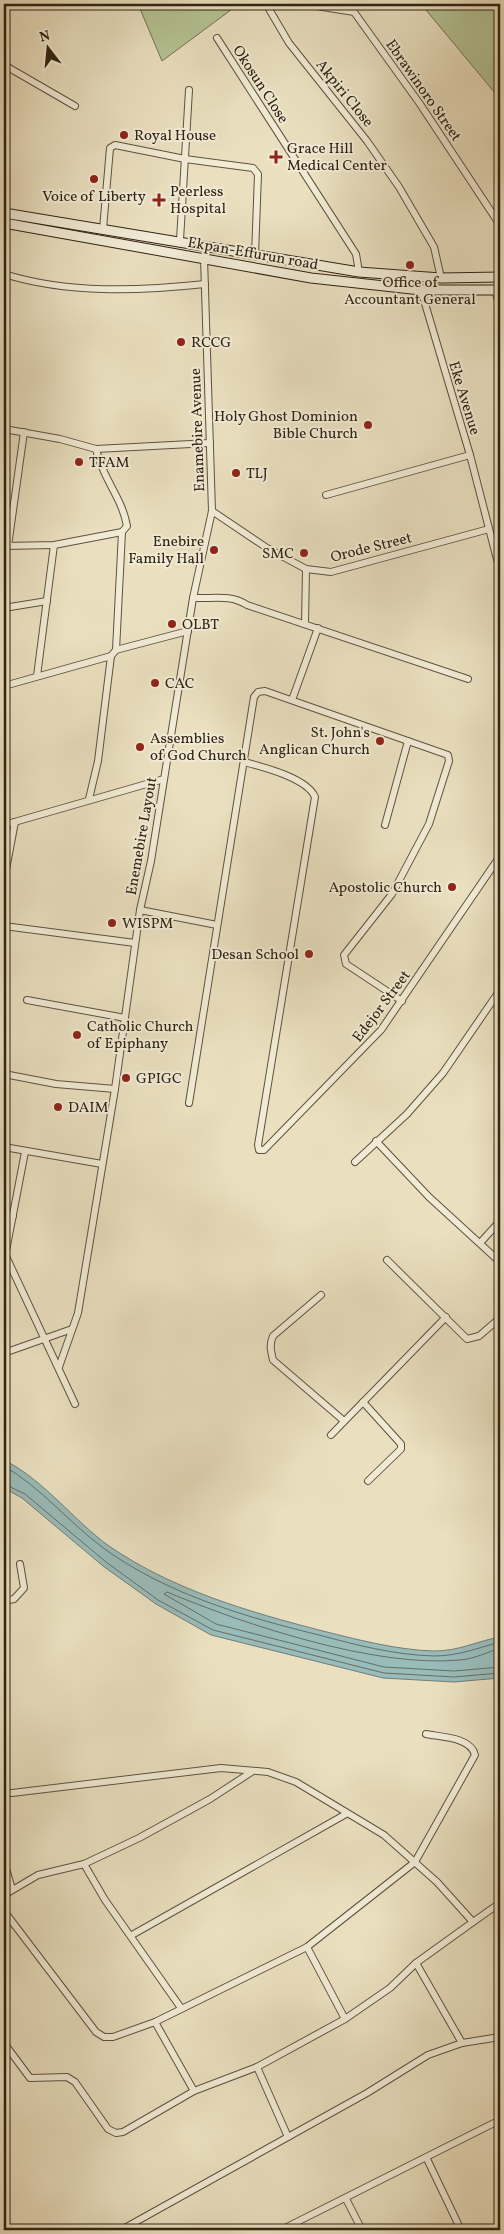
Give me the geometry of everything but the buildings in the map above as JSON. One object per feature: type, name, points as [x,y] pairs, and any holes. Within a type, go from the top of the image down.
[{"type":"main road","points":[[4,213],[180,240],[255,255],[359,272],[441,278],[500,277]]},
{"type":"main road","name":"Ekpan-Effurun road","points":[[4,223],[311,278],[421,290],[497,290]]},
{"type":"street","name":"Akpiri Close","points":[[270,4],[269,9],[288,43],[367,141],[398,188],[434,247],[441,278]]},
{"type":"street","name":"Ebrawinoro Street","points":[[305,4],[336,7],[354,12],[420,104],[500,225]]},
{"type":"street","name":"Okosun Close","points":[[217,38],[356,254],[359,272]]},
{"type":"street","points":[[4,65],[75,106]]},
{"type":"street","points":[[180,240],[189,90]]},
{"type":"street","points":[[104,229],[110,148],[119,145],[184,159],[253,168],[258,174],[255,255]]},
{"type":"street","name":"Enamebire Avenue","points":[[204,258],[212,511]]},
{"type":"street","points":[[4,274],[36,282],[74,287],[130,290],[205,284]]},
{"type":"street","name":"Eke Avenue","points":[[421,290],[470,455],[500,572]]},
{"type":"street","points":[[497,290],[500,308]]},
{"type":"street","points":[[4,429],[60,439],[96,449],[210,442]]},
{"type":"street","points":[[24,432],[6,546],[54,545],[122,532]]},
{"type":"street","points":[[96,449],[103,474],[120,502],[125,515],[126,526],[122,532],[116,650]]},
{"type":"street","points":[[326,494],[470,455]]},
{"type":"street","name":"Orode Street","points":[[212,511],[267,548],[306,569],[331,572],[489,529]]},
{"type":"street","name":"Enemebire Layout","points":[[60,1367],[78,1313],[115,1088],[140,910],[164,779],[193,598],[212,511]]},
{"type":"street","points":[[37,676],[54,545]]},
{"type":"street","points":[[305,624],[306,569]]},
{"type":"street","points":[[193,598],[226,597],[237,599],[247,605],[468,679]]},
{"type":"street","points":[[4,608],[47,601]]},
{"type":"street","points":[[292,700],[318,628]]},
{"type":"street","points":[[89,798],[98,761],[111,656],[116,650],[188,631]]},
{"type":"street","points":[[4,686],[111,656]]},
{"type":"street","points":[[189,1103],[254,697],[258,692],[265,691],[408,741],[446,752],[450,761],[424,833],[392,894],[344,955],[346,964],[402,1001]]},
{"type":"street","points":[[385,825],[408,741]]},
{"type":"street","name":"Edejor Street","points":[[244,762],[270,769],[307,786],[315,797],[258,1145],[259,1150],[264,1150],[369,1044],[402,1001],[500,856]]},
{"type":"street","points":[[4,825],[89,798],[164,779]]},
{"type":"street","points":[[4,880],[15,822]]},
{"type":"street","points":[[140,910],[217,925]]},
{"type":"street","points":[[4,926],[135,943]]},
{"type":"street","points":[[355,1162],[407,1114],[443,1073],[500,990]]},
{"type":"street","points":[[28,1000],[124,1018]]},
{"type":"street","points":[[4,1074],[56,1084],[115,1088]]},
{"type":"street","points":[[376,1141],[429,1197],[500,1262]]},
{"type":"street","points":[[4,1147],[102,1164]]},
{"type":"street","points":[[25,1152],[14,1216],[5,1254],[60,1367],[75,1404]]},
{"type":"street","points":[[4,1214],[14,1216]]},
{"type":"street","points":[[480,1243],[500,1221]]},
{"type":"street","points":[[387,1260],[467,1339],[474,1339],[500,1318]]},
{"type":"street","points":[[321,1295],[273,1336],[270,1344],[271,1351],[273,1360],[344,1421]]},
{"type":"street","points":[[331,1435],[446,1317]]},
{"type":"street","points":[[4,1353],[72,1329]]},
{"type":"street","points":[[363,1402],[401,1444],[401,1449],[368,1481]]},
{"type":"street","points":[[4,1601],[14,1599],[24,1588],[20,1564]]},
{"type":"street","points":[[4,1911],[96,2032],[104,2037],[114,2037],[155,2022],[307,1947],[415,1862],[475,1755],[472,1748],[466,1743],[426,1734]]},
{"type":"street","points":[[12,1793],[221,1768],[268,1772],[296,1782],[346,1814],[384,1835],[415,1862],[473,1922]]},
{"type":"street","points":[[4,1895],[38,1875],[84,1864],[147,1834],[210,1799],[252,1771]]},
{"type":"street","points":[[132,1935],[346,1814]]},
{"type":"street","points":[[4,1862],[12,1889]]},
{"type":"street","points":[[84,1864],[105,1900],[132,1935],[181,2008]]},
{"type":"street","points":[[4,2043],[30,2078],[67,2076],[74,2082],[108,2129],[116,2133],[124,2132],[194,2091],[257,2067],[345,2018],[390,1988],[416,1963],[500,1903]]},
{"type":"street","points":[[307,1947],[345,2018]]},
{"type":"street","points":[[416,1963],[462,2043]]},
{"type":"street","points":[[155,2022],[194,2091]]},
{"type":"street","points":[[120,2230],[368,2093],[428,2055],[462,2043],[500,2037]]},
{"type":"street","points":[[257,2067],[288,2137]]},
{"type":"street","points":[[281,2230],[427,2159],[500,2120]]},
{"type":"street","points":[[427,2159],[461,2230]]},
{"type":"street","points":[[346,2199],[362,2230]]},
{"type":"green space","points":[[138,4],[239,4],[162,61]]},
{"type":"green space","points":[[421,4],[500,4],[500,99]]},
{"type":"water","points":[[4,1460],[32,1478],[109,1546],[134,1562],[185,1587],[267,1616],[392,1647],[443,1651],[500,1637],[500,1678],[454,1682],[383,1678],[211,1635],[156,1604],[103,1566],[22,1498],[4,1488]]},
{"type":"place","name":"Royal House","points":[[124,135]]},
{"type":"place","name":"Grace Hill Medical Center","points":[[276,157]]},
{"type":"place","name":"Voice of Liberty","points":[[94,179]]},
{"type":"place","name":"Peerless Hospital","points":[[159,200]]},
{"type":"place","name":"Office of Accountant General","points":[[410,265]]},
{"type":"place","name":"RCCG","points":[[181,342]]},
{"type":"place","name":"Holy Ghost Dominion Bible Church","points":[[368,425]]},
{"type":"place","name":"TFAM","points":[[79,462]]},
{"type":"place","name":"TLJ","points":[[236,473]]},
{"type":"place","name":"Enebire Family Hall","points":[[214,550]]},
{"type":"place","name":"SMC","points":[[304,553]]},
{"type":"place","name":"OLBT","points":[[172,624]]},
{"type":"place","name":"CAC","points":[[155,683]]},
{"type":"place","name":"St. John's Anglican Church","points":[[380,741]]},
{"type":"place","name":"Assemblies of God Church","points":[[140,747]]},
{"type":"place","name":"Apostolic Church","points":[[452,887]]},
{"type":"place","name":"WISPM","points":[[112,923]]},
{"type":"place","name":"Desan School","points":[[309,954]]},
{"type":"place","name":"Catholic Church of Epiphany","points":[[77,1035]]},
{"type":"place","name":"GPIGC","points":[[126,1078]]},
{"type":"place","name":"DAIM","points":[[58,1107]]}]
